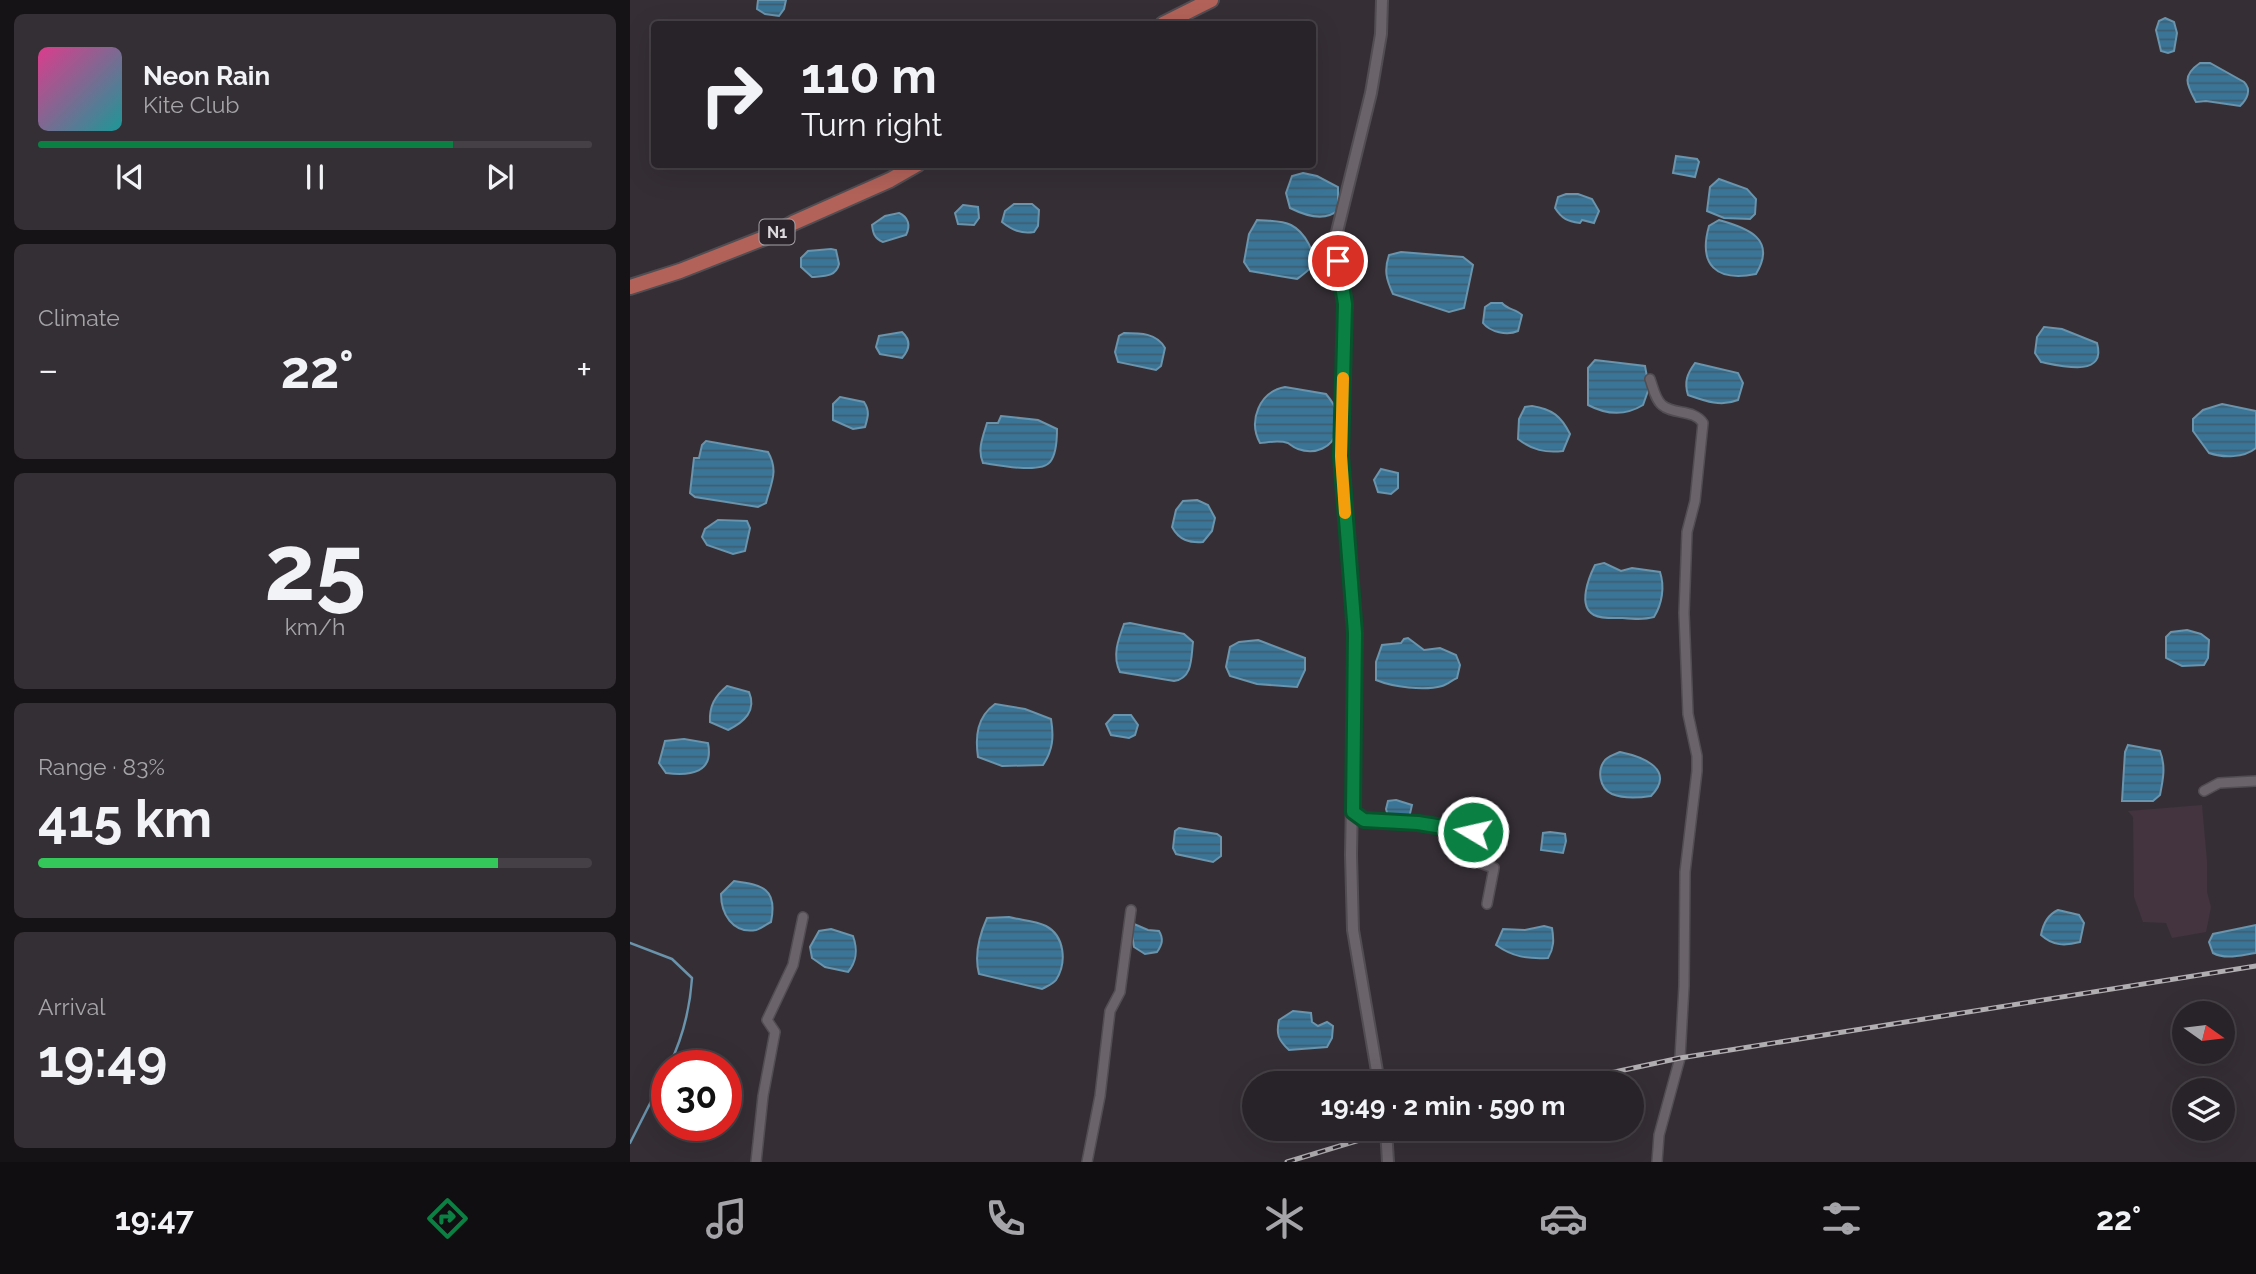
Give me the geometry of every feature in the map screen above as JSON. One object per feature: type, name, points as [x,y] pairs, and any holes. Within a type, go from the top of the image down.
[{"type":"highway","points":[[1169,21],[1211,0]]},
{"type":"highway","name":"N1","points":[[630,287],[680,271],[774,234],[911,168]]},
{"type":"street","points":[[1376,1071],[1353,930],[1350,855],[1355,633],[1341,456],[1345,304],[1335,240],[1371,93],[1381,34],[1382,0]]},
{"type":"street","points":[[1650,379],[1664,407],[1697,417],[1703,423],[1695,501],[1687,532],[1684,612],[1688,714],[1697,756],[1697,771],[1685,872],[1683,1016],[1680,1058],[1659,1135],[1657,1162]]},
{"type":"street","points":[[2204,791],[2220,783],[2256,781]]},
{"type":"street","points":[[1353,812],[1364,820],[1418,823],[1480,834],[1476,862],[1494,868],[1487,904]]},
{"type":"street","points":[[1087,1162],[1102,1084],[1110,1011],[1120,992],[1131,911]]},
{"type":"street","points":[[756,1162],[762,1096],[775,1032],[767,1020],[793,965],[803,917]]},
{"type":"street","points":[[1387,1141],[1388,1162]]},
{"type":"shaded area","points":[[2202,805],[2207,892],[2211,907],[2206,932],[2172,938],[2166,923],[2143,922],[2134,897],[2133,817],[2128,811]]},
{"type":"water","points":[[758,0],[786,0],[779,16],[765,14],[757,9]]},
{"type":"water","points":[[2165,18],[2174,22],[2177,33],[2174,51],[2168,53],[2161,51],[2156,30],[2159,21]]},
{"type":"water","points":[[2200,63],[2210,63],[2244,82],[2248,94],[2240,106],[2196,102],[2190,91],[2188,77]]},
{"type":"water","points":[[1676,156],[1697,159],[1699,162],[1695,177],[1673,173]]},
{"type":"water","points":[[1303,173],[1317,176],[1338,187],[1338,210],[1333,214],[1321,216],[1308,215],[1290,208],[1286,193],[1292,176]]},
{"type":"water","points":[[1719,179],[1747,189],[1756,199],[1755,214],[1750,219],[1724,218],[1707,211],[1710,187]]},
{"type":"water","points":[[1578,194],[1592,199],[1599,211],[1594,223],[1582,220],[1580,223],[1560,215],[1555,208],[1558,197]]},
{"type":"water","points":[[1014,204],[1032,204],[1039,210],[1038,226],[1034,232],[1017,231],[1002,222],[1005,211]]},
{"type":"water","points":[[963,205],[978,207],[979,218],[974,225],[958,224],[955,213]]},
{"type":"water","points":[[899,213],[908,222],[906,235],[883,242],[878,239],[872,225],[885,216]]},
{"type":"water","points":[[1257,220],[1287,223],[1296,228],[1312,250],[1313,263],[1309,269],[1297,279],[1250,271],[1244,262],[1249,234]]},
{"type":"water","points":[[1719,220],[1749,231],[1761,244],[1762,262],[1756,274],[1730,275],[1713,268],[1708,260],[1706,240],[1709,226]]},
{"type":"water","points":[[836,250],[839,264],[832,274],[812,277],[801,267],[801,258],[808,251]]},
{"type":"water","points":[[1401,252],[1463,257],[1473,265],[1464,308],[1449,312],[1393,294],[1386,274],[1387,260],[1389,255]]},
{"type":"water","points":[[1491,303],[1502,303],[1522,315],[1518,331],[1499,332],[1483,323],[1485,307]]},
{"type":"water","points":[[2044,327],[2062,329],[2097,343],[2098,354],[2095,361],[2080,367],[2041,362],[2035,353],[2037,337]]},
{"type":"water","points":[[902,332],[908,345],[902,358],[880,354],[876,347],[879,336]]},
{"type":"water","points":[[1124,333],[1142,334],[1162,343],[1165,348],[1161,366],[1156,370],[1118,362],[1115,352],[1119,336]]},
{"type":"water","points":[[1595,360],[1645,366],[1649,388],[1643,405],[1616,413],[1588,405],[1588,368]]},
{"type":"water","points":[[1695,363],[1738,373],[1743,383],[1738,400],[1719,403],[1688,395],[1687,378]]},
{"type":"water","points":[[1285,387],[1326,394],[1329,398],[1336,411],[1338,425],[1335,436],[1327,446],[1304,451],[1285,442],[1260,443],[1255,426],[1258,409],[1268,395]]},
{"type":"water","points":[[840,397],[864,402],[868,414],[865,427],[853,429],[833,420],[833,404]]},
{"type":"water","points":[[2222,404],[2256,411],[2256,448],[2246,454],[2233,456],[2209,453],[2193,431],[2193,419],[2203,410]]},
{"type":"water","points":[[1525,407],[1550,411],[1563,422],[1570,434],[1563,451],[1539,450],[1518,439],[1519,419]]},
{"type":"water","points":[[1001,416],[1038,420],[1057,429],[1055,451],[1050,462],[1045,466],[1029,468],[983,463],[982,438],[987,423],[998,423]]},
{"type":"water","points":[[706,441],[768,452],[774,471],[766,503],[758,507],[695,497],[690,493],[694,458],[699,458],[702,445]]},
{"type":"water","points":[[1381,469],[1398,473],[1398,488],[1391,494],[1378,492],[1374,480]]},
{"type":"water","points":[[1197,500],[1208,505],[1215,518],[1212,531],[1203,542],[1185,540],[1172,527],[1176,510],[1183,501]]},
{"type":"water","points":[[718,520],[747,521],[750,528],[745,551],[733,554],[707,545],[702,537],[705,529]]},
{"type":"water","points":[[1604,563],[1621,571],[1632,568],[1660,572],[1662,595],[1654,617],[1604,618],[1589,611],[1585,598],[1588,584],[1595,565]]},
{"type":"water","points":[[1124,624],[1184,634],[1193,642],[1190,666],[1185,676],[1174,681],[1120,672],[1116,660],[1117,648]]},
{"type":"water","points":[[2187,630],[2201,634],[2209,640],[2208,658],[2204,665],[2182,666],[2166,658],[2166,637],[2171,632]]},
{"type":"water","points":[[1408,638],[1424,650],[1440,648],[1456,655],[1460,665],[1457,678],[1444,685],[1426,688],[1400,686],[1376,680],[1376,662],[1382,645],[1401,643]]},
{"type":"water","points":[[1258,640],[1305,658],[1305,670],[1297,687],[1257,684],[1230,676],[1226,667],[1230,647],[1239,642]]},
{"type":"water","points":[[727,686],[749,692],[751,699],[748,715],[728,730],[710,722],[714,702]]},
{"type":"water","points":[[995,704],[1025,709],[1051,719],[1052,743],[1043,765],[1002,766],[978,757],[977,742],[981,721]]},
{"type":"water","points":[[1114,715],[1131,715],[1138,725],[1135,735],[1129,738],[1111,735],[1106,724]]},
{"type":"water","points":[[684,739],[708,743],[707,761],[692,773],[666,773],[659,763],[665,741]]},
{"type":"water","points":[[2128,745],[2160,751],[2163,778],[2160,795],[2153,801],[2122,801],[2125,752]]},
{"type":"water","points":[[1620,752],[1647,761],[1659,772],[1658,787],[1651,796],[1621,797],[1604,788],[1601,778],[1602,764],[1608,757]]},
{"type":"water","points":[[1396,800],[1412,805],[1409,818],[1388,816],[1388,801]]},
{"type":"water","points":[[1179,828],[1217,834],[1221,837],[1221,856],[1213,862],[1176,854],[1173,848],[1175,831]]},
{"type":"water","points":[[1543,833],[1565,834],[1563,853],[1541,850]]},
{"type":"water","points":[[734,881],[753,884],[766,890],[772,902],[771,922],[758,929],[748,930],[740,929],[730,921],[723,908],[721,894]]},
{"type":"water","points":[[2058,910],[2079,915],[2084,923],[2080,942],[2059,944],[2041,935],[2046,920]]},
{"type":"water","points":[[1009,917],[1042,924],[1057,936],[1063,958],[1060,973],[1052,984],[1042,989],[979,974],[978,946],[987,918]]},
{"type":"water","points":[[1134,924],[1159,931],[1162,942],[1157,952],[1145,954],[1134,947]]},
{"type":"water","points":[[2256,925],[2256,953],[2228,957],[2213,953],[2209,942],[2213,934]]},
{"type":"water","points":[[1544,926],[1552,928],[1553,932],[1548,958],[1520,956],[1496,945],[1503,929],[1525,930]]},
{"type":"water","points":[[831,929],[853,936],[856,955],[848,972],[825,967],[812,958],[810,947],[819,931]]},
{"type":"water","points":[[1293,1011],[1311,1013],[1312,1022],[1318,1026],[1327,1022],[1333,1026],[1332,1038],[1327,1047],[1289,1050],[1285,1046],[1279,1036],[1279,1020]]},
{"type":"waterway","points":[[630,943],[672,959],[692,978],[685,1023],[676,1050]]},
{"type":"waterway","points":[[630,1143],[651,1102]]},
{"type":"railway","points":[[1619,1071],[1680,1058],[2256,966]]},
{"type":"railway","points":[[1287,1162],[1356,1141]]},
{"type":"slow traffic","points":[[1343,378],[1341,456],[1345,513]]},
{"type":"route","points":[[1338,261],[1345,304],[1341,456],[1355,633],[1353,812],[1364,820],[1418,823],[1473,832]]}]
